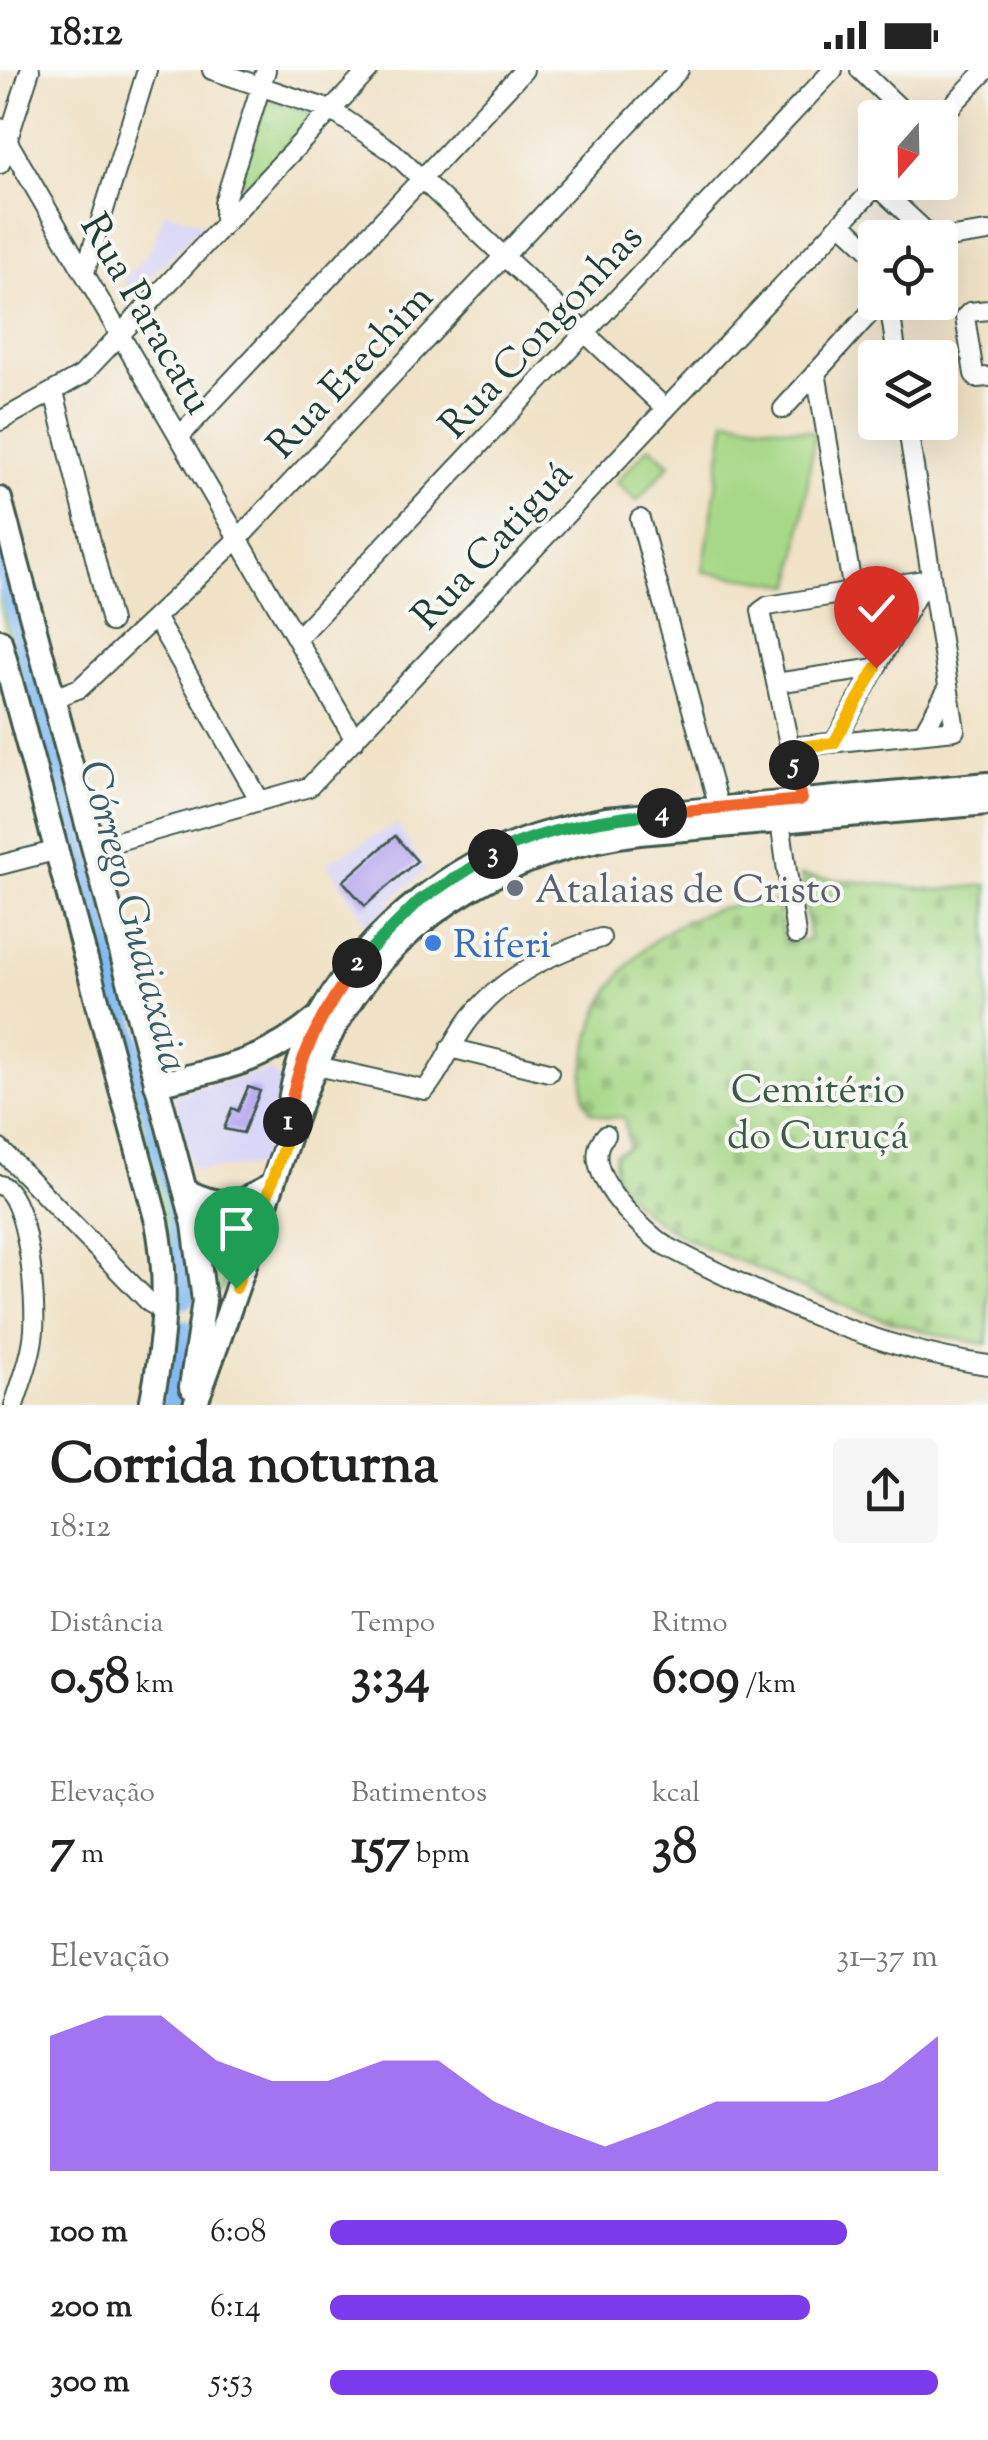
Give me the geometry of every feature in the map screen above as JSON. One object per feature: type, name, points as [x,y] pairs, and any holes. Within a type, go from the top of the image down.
[{"type":"main road","points":[[0,498],[186,1192],[202,1271],[203,1310],[191,1405]]},
{"type":"main road","points":[[0,640],[156,1222],[163,1265],[164,1311],[151,1405]]},
{"type":"main road","points":[[156,1084],[254,1060],[297,1036],[324,1011],[358,963],[398,920],[444,882],[522,841],[581,824],[988,784]]},
{"type":"main road","points":[[306,1071],[372,974],[432,915],[491,876],[556,848],[640,833],[988,803]]},
{"type":"main road","points":[[191,1405],[272,1185],[324,1011]]},
{"type":"main road","points":[[254,1060],[306,1071]]},
{"type":"main road","points":[[186,1192],[226,1204],[246,1200],[272,1185]]},
{"type":"main road","points":[[164,1311],[203,1310],[222,1302],[236,1288]]},
{"type":"street","points":[[0,164],[4,134],[30,70]]},
{"type":"street","points":[[84,272],[147,70]]},
{"type":"street","points":[[212,70],[264,78],[331,110],[381,144],[423,178],[666,409]]},
{"type":"street","points":[[0,421],[82,375],[368,70]]},
{"type":"street","points":[[179,438],[524,70]]},
{"type":"street","name":"Rua Erechim","points":[[54,698],[80,688],[238,538],[679,70]]},
{"type":"street","name":"Rua Congonhas","points":[[297,638],[834,70]]},
{"type":"street","points":[[860,70],[891,100]]},
{"type":"street","points":[[957,100],[986,70]]},
{"type":"street","points":[[224,224],[224,203],[264,78]]},
{"type":"street","name":"Rua Paracatu","points":[[4,134],[355,740]]},
{"type":"street","name":"Rua Catiguá","points":[[93,848],[309,787],[863,200]]},
{"type":"street","name":"Rua Catiguá","points":[[894,200],[914,220]]},
{"type":"street","points":[[842,223],[858,238]]},
{"type":"street","points":[[958,236],[988,232]]},
{"type":"street","points":[[988,310],[967,313],[965,319],[974,374],[977,378],[988,377]]},
{"type":"street","points":[[783,408],[864,320]]},
{"type":"street","points":[[816,372],[852,592]]},
{"type":"street","points":[[54,392],[111,622]]},
{"type":"street","points":[[790,748],[955,730],[927,580],[908,440]]},
{"type":"street","points":[[640,520],[719,808]]},
{"type":"street","points":[[801,800],[761,611],[768,606],[927,580]]},
{"type":"street","points":[[834,743],[927,580]]},
{"type":"street","points":[[156,619],[260,798]]},
{"type":"street","points":[[776,684],[876,668]]},
{"type":"street","points":[[923,733],[948,688]]},
{"type":"street","points":[[780,821],[796,936]]},
{"type":"street","points":[[0,864],[58,850]]},
{"type":"street","points":[[306,1071],[422,1090],[429,1086],[477,1009],[515,977],[565,950],[602,938]]},
{"type":"street","points":[[450,1048],[549,1072]]},
{"type":"street","points":[[606,1135],[599,1146],[600,1162],[612,1193],[638,1225],[664,1245],[846,1328],[926,1353],[988,1365]]},
{"type":"street","points":[[0,1149],[150,1303],[164,1311]]},
{"type":"street","points":[[0,1185],[14,1195],[33,1282],[34,1332],[14,1405]]},
{"type":"street","points":[[24,1228],[28,1210],[46,1196]]},
{"type":"shaded area","points":[[165,211],[204,223],[132,295],[124,280],[151,249]]},
{"type":"shaded area","points":[[397,824],[426,870],[368,925],[327,862]]},
{"type":"shaded area","points":[[270,1071],[281,1083],[261,1166],[193,1170],[173,1094]]},
{"type":"green space","points":[[267,98],[310,112],[312,118],[251,184],[245,185],[240,179]]},
{"type":"green space","points":[[726,419],[815,432],[793,585],[703,572]]},
{"type":"green space","points":[[650,446],[670,464],[637,501],[616,482]]},
{"type":"green space","points":[[0,573],[69,826],[60,828],[0,605]]},
{"type":"green space","points":[[70,831],[167,1188],[178,1250],[180,1293],[174,1288],[62,833]]},
{"type":"green space","name":"Cemitério do Curuçá","points":[[801,876],[939,890],[988,885],[988,1344],[927,1332],[868,1314],[694,1242],[640,1207],[614,1174],[615,1154],[629,1147],[624,1117],[607,1118],[591,1112],[583,1083],[593,1028],[614,984],[628,965],[664,933],[725,907],[777,903],[784,943],[810,940]]},
{"type":"green space","points":[[255,1201],[222,1290],[212,1296],[200,1207]]},
{"type":"building","points":[[395,836],[417,861],[365,906],[343,881]]},
{"type":"building","points":[[248,1087],[260,1091],[243,1133],[224,1129],[232,1108],[238,1111]]},
{"type":"waterway","name":"Córrego Guaiaxaia","points":[[0,556],[171,1187],[182,1250],[185,1298]]},
{"type":"waterway","name":"Córrego Guaiaxaia","points":[[171,1405],[184,1329]]},
{"type":"place","name":"Atalaias de Cristo","points":[[515,888]]},
{"type":"place","name":"Riferi","points":[[433,943]]},
{"type":"route","points":[[236,1288],[284,1146],[298,1067],[324,1011],[376,940],[420,900],[469,866],[552,831],[606,819],[801,800],[790,748],[834,743],[876,668]]}]
